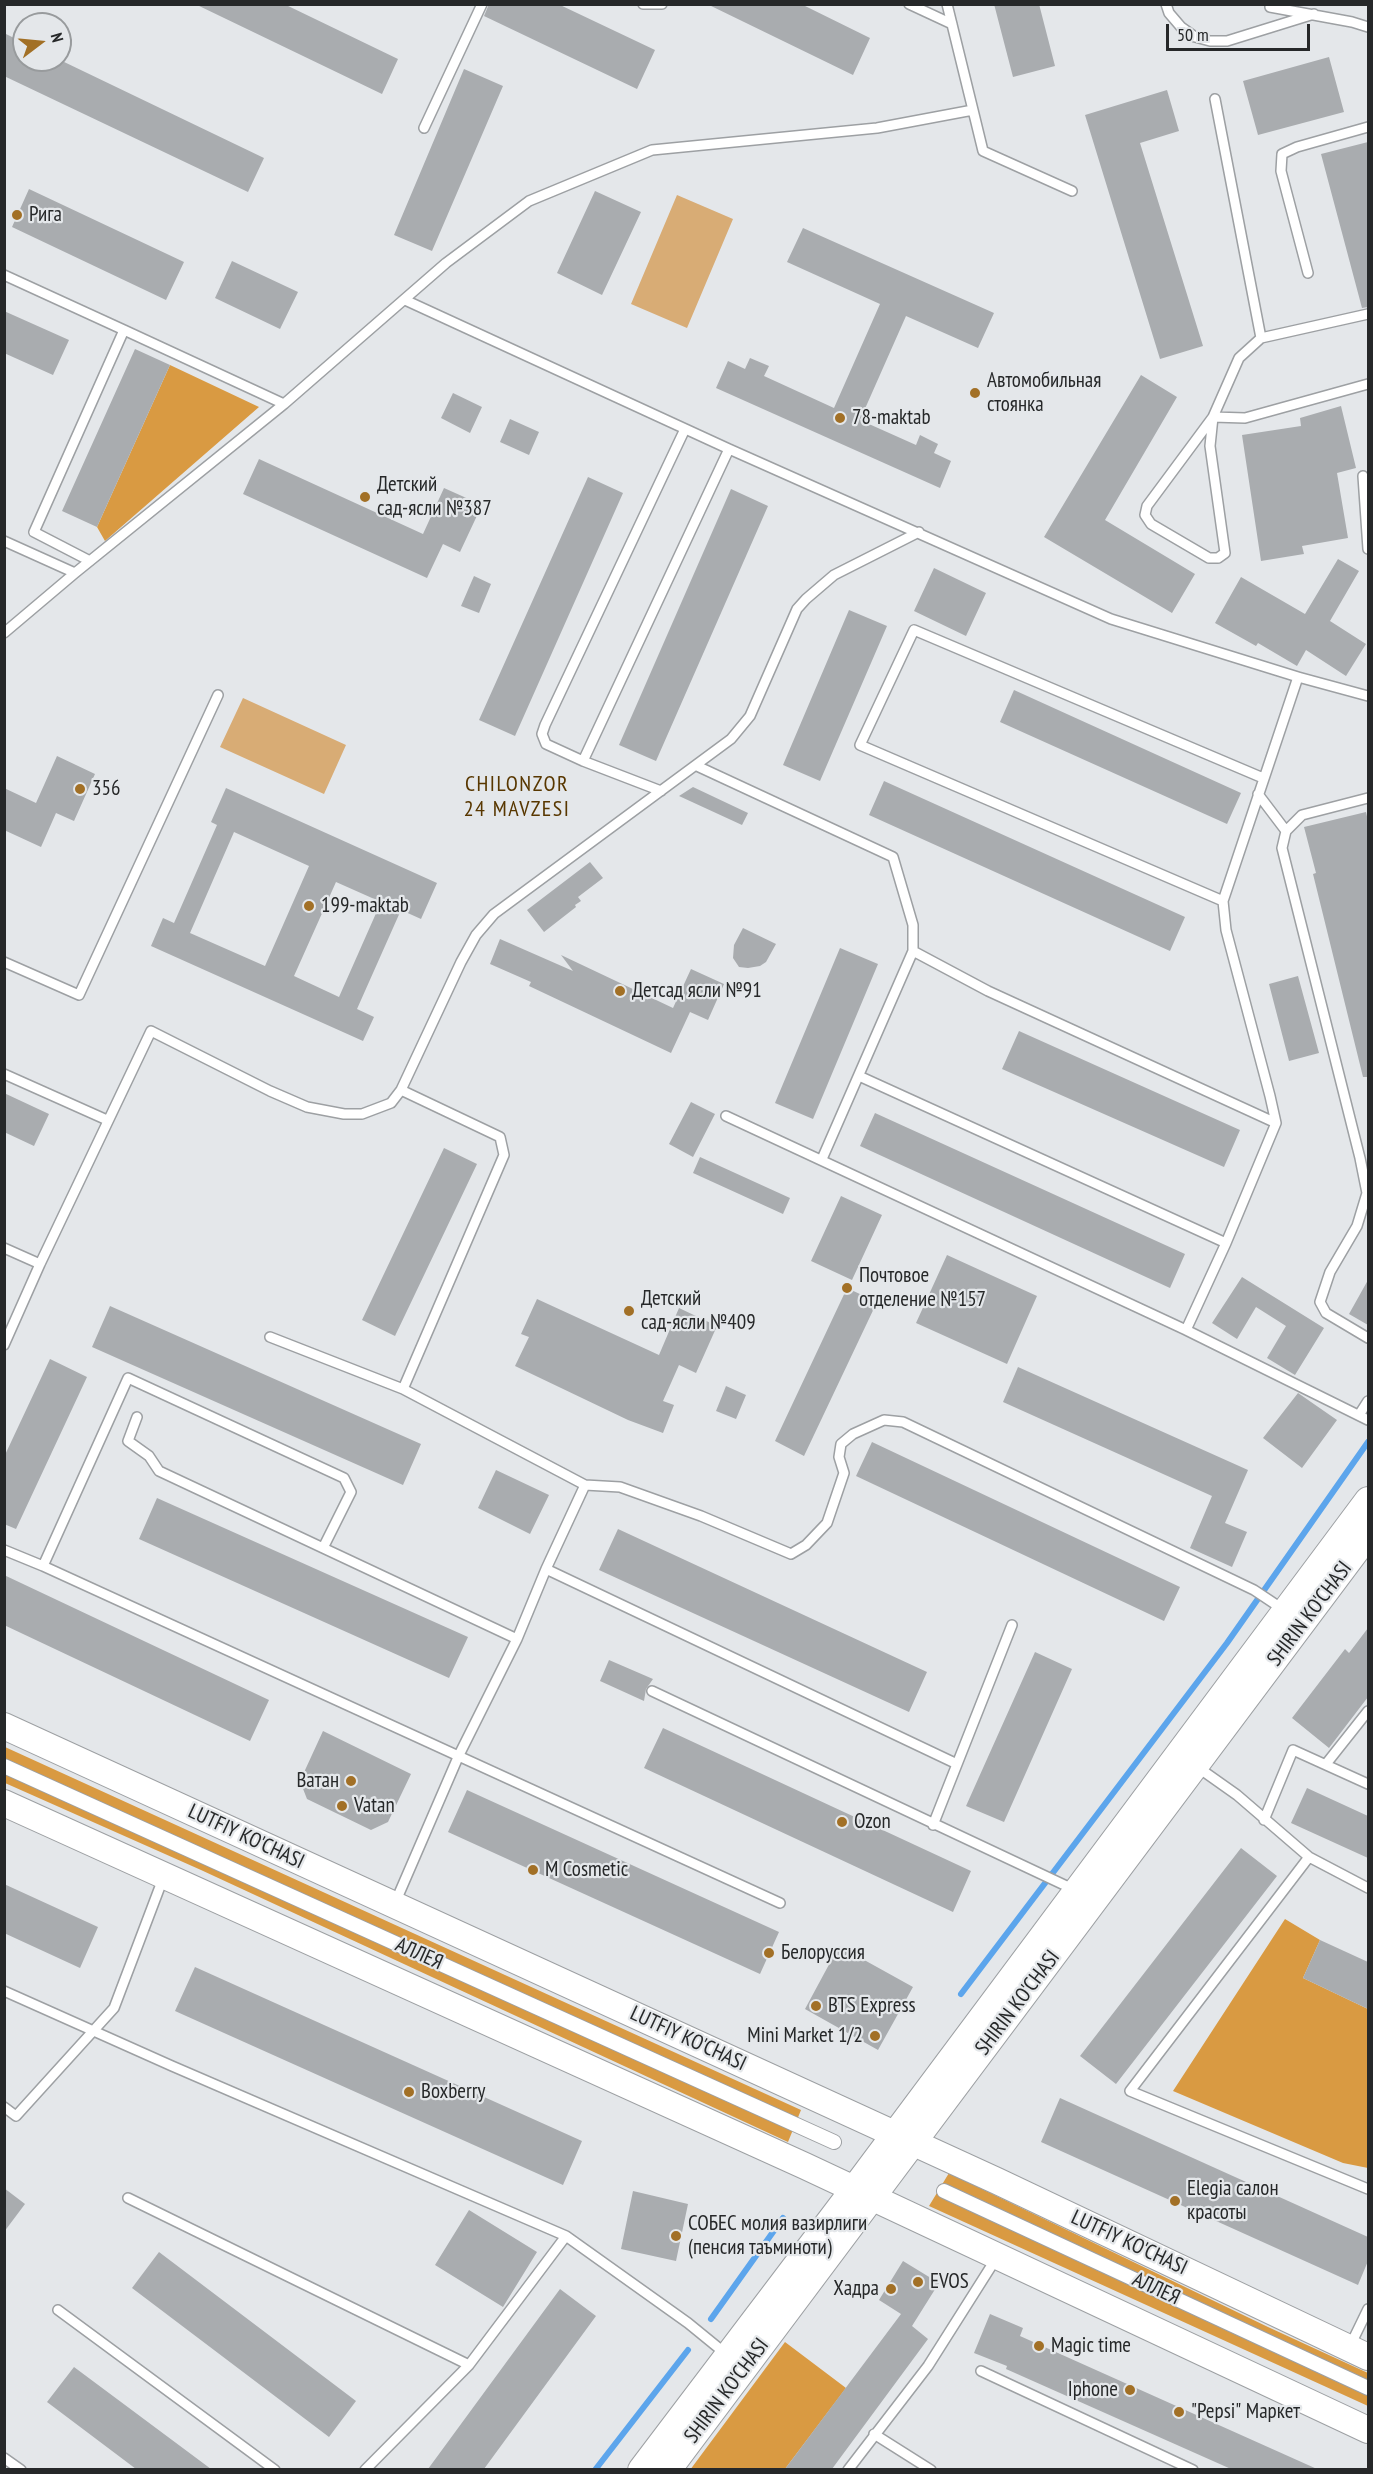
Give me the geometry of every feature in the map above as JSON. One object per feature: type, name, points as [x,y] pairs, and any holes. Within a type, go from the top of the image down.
[{"type":"main road","name":"SHIRIN KO'CHASI","points":[[668,2469],[904,2138],[1277,1606],[1368,1500]]},
{"type":"main road","name":"SHIRIN KO'CHASI","points":[[904,2138],[1197,1766],[1368,1535]]},
{"type":"main road","name":"LUTFIY KO'CHASI","points":[[4,1726],[904,2138],[1359,2352]]},
{"type":"main road","points":[[4,1803],[863,2194],[1368,2430]]},
{"type":"main road","points":[[641,2469],[728,2356],[863,2194]]},
{"type":"street","name":"АЛЛЕЯ","points":[[4,1766],[834,2142]]},
{"type":"street","name":"АЛЛЕЯ","points":[[944,2191],[1368,2388]]},
{"type":"lane","points":[[424,128],[482,4]]},
{"type":"lane","points":[[643,4],[662,4]]},
{"type":"lane","points":[[909,4],[952,24]]},
{"type":"lane","points":[[947,4],[983,151],[1072,191]]},
{"type":"lane","points":[[1166,4],[1169,13],[1181,27],[1195,37],[1210,41],[1227,41],[1314,14]]},
{"type":"lane","points":[[1270,7],[1314,14],[1368,27]]},
{"type":"lane","points":[[1215,99],[1261,338]]},
{"type":"lane","points":[[4,633],[284,404],[446,263],[529,201],[652,150],[877,128],[973,110]]},
{"type":"lane","points":[[1308,273],[1281,171],[1282,154],[1297,147],[1368,127]]},
{"type":"lane","points":[[4,275],[284,404]]},
{"type":"lane","points":[[405,300],[729,450],[919,532],[1111,619],[1298,677],[1368,696]]},
{"type":"lane","points":[[1213,417],[1210,446],[1225,553],[1218,558],[1209,558],[1151,524],[1145,515],[1147,506],[1213,417],[1239,358],[1261,338],[1368,314]]},
{"type":"lane","points":[[90,561],[34,532],[124,330]]},
{"type":"lane","points":[[1213,417],[1245,418],[1368,384]]},
{"type":"lane","points":[[661,790],[583,761],[546,744],[542,734],[685,429]]},
{"type":"lane","points":[[583,761],[729,450]]},
{"type":"lane","points":[[1363,476],[1368,549]]},
{"type":"lane","points":[[4,1345],[107,1120],[151,1031],[270,1091],[316,1109],[344,1114],[362,1114],[392,1103],[401,1090],[476,934],[494,914],[731,740],[750,716],[797,609],[814,590],[834,575],[919,532]]},
{"type":"lane","points":[[4,541],[75,573]]},
{"type":"lane","points":[[1223,901],[861,746],[914,630],[1263,778]]},
{"type":"lane","points":[[1186,1330],[1226,1243],[1276,1123],[1226,930],[1223,901],[1298,677]]},
{"type":"lane","points":[[4,962],[80,995],[218,695]]},
{"type":"lane","points":[[697,765],[893,857],[913,925],[913,951],[822,1159]]},
{"type":"lane","points":[[1258,794],[1286,831]]},
{"type":"lane","points":[[1368,798],[1302,815],[1286,831],[1282,848],[1367,1193],[1358,1226],[1330,1272],[1320,1302],[1326,1313],[1368,1338]]},
{"type":"lane","points":[[913,951],[988,991],[1276,1123]]},
{"type":"lane","points":[[4,1074],[107,1120]]},
{"type":"lane","points":[[859,1076],[1226,1243]]},
{"type":"lane","points":[[401,1090],[500,1137],[504,1155],[404,1389]]},
{"type":"lane","points":[[726,1116],[1186,1330],[1364,1418],[1368,1401]]},
{"type":"lane","points":[[4,1248],[40,1264]]},
{"type":"lane","points":[[270,1337],[404,1389],[585,1485],[620,1487],[701,1516],[791,1554],[806,1545],[827,1522],[844,1473],[839,1457],[841,1444],[853,1434],[884,1420],[903,1422],[1254,1590],[1277,1606]]},
{"type":"lane","points":[[43,1566],[128,1378],[344,1478],[351,1492],[323,1548]]},
{"type":"lane","points":[[137,1417],[128,1441],[149,1456],[159,1471],[517,1639]]},
{"type":"lane","points":[[394,1905],[459,1755],[517,1639],[585,1485]]},
{"type":"lane","points":[[4,1550],[459,1755],[780,1903]]},
{"type":"lane","points":[[546,1569],[957,1764]]},
{"type":"lane","points":[[933,1825],[1012,1625]]},
{"type":"lane","points":[[652,1691],[1077,1891]]},
{"type":"lane","points":[[1326,1764],[1368,1711]]},
{"type":"lane","points":[[1264,1820],[1293,1750],[1368,1784]]},
{"type":"lane","points":[[1197,1766],[1237,1795],[1309,1857],[1368,1888]]},
{"type":"lane","points":[[1309,1857],[1130,2091],[1368,2189]]},
{"type":"lane","points":[[4,2108],[16,2116],[114,2008],[164,1874]]},
{"type":"lane","points":[[4,1991],[567,2236],[688,2323],[728,2356]]},
{"type":"lane","points":[[128,2198],[469,2365]]},
{"type":"lane","points":[[365,2469],[469,2365],[567,2236]]},
{"type":"lane","points":[[848,2469],[928,2366],[997,2257]]},
{"type":"lane","points":[[1359,2352],[1368,2309]]},
{"type":"lane","points":[[58,2310],[275,2469]]},
{"type":"lane","points":[[981,2371],[1193,2469]]},
{"type":"lane","points":[[874,2434],[931,2469]]},
{"type":"lane","points":[[4,2458],[21,2469]]},
{"type":"shaded area","points":[[677,195],[733,219],[687,328],[631,304]]},
{"type":"shaded area","points":[[170,365],[259,407],[105,541],[97,527]]},
{"type":"shaded area","points":[[243,698],[346,745],[324,794],[220,747]]},
{"type":"shaded area","points":[[5,1747],[801,2110],[788,2142],[201,1870],[5,1783]]},
{"type":"shaded area","points":[[1285,1919],[1320,1940],[1303,1978],[1368,2009],[1368,2168],[1343,2163],[1173,2091]]},
{"type":"shaded area","points":[[949,2173],[1368,2373],[1368,2406],[929,2206]]},
{"type":"shaded area","points":[[785,2342],[846,2388],[785,2469],[690,2470]]},
{"type":"building","points":[[195,4],[284,4],[398,59],[382,94]]},
{"type":"building","points":[[489,4],[558,4],[655,50],[637,89],[484,16]]},
{"type":"building","points":[[707,4],[801,4],[870,38],[853,75]]},
{"type":"building","points":[[994,4],[1039,4],[1055,66],[1013,77]]},
{"type":"building","points":[[4,33],[12,37],[12,72],[72,72],[72,66],[264,158],[248,192],[4,76]]},
{"type":"building","points":[[1329,57],[1344,112],[1258,135],[1243,81]]},
{"type":"building","points":[[464,69],[503,86],[432,251],[394,235]]},
{"type":"building","points":[[1167,90],[1179,131],[1140,143],[1203,346],[1160,359],[1085,115]]},
{"type":"building","points":[[1368,142],[1368,307],[1362,308],[1321,154]]},
{"type":"building","points":[[29,189],[184,262],[166,300],[12,227]]},
{"type":"building","points":[[595,191],[641,212],[602,295],[557,273]]},
{"type":"building","points":[[803,228],[994,313],[978,348],[906,316],[860,420],[916,445],[920,435],[938,444],[934,453],[951,461],[940,488],[716,388],[728,361],[745,369],[750,358],[769,366],[764,376],[834,408],[880,304],[787,262]]},
{"type":"building","points":[[232,261],[298,292],[280,329],[215,298]]},
{"type":"building","points":[[4,311],[69,340],[53,375],[4,353]]},
{"type":"building","points":[[135,349],[170,365],[97,527],[62,511]]},
{"type":"building","points":[[1141,375],[1177,397],[1105,520],[1195,574],[1172,613],[1044,537]]},
{"type":"building","points":[[453,393],[482,407],[470,433],[441,418]]},
{"type":"building","points":[[1341,406],[1356,468],[1337,473],[1348,538],[1302,546],[1304,554],[1261,561],[1242,435],[1301,426],[1300,418]]},
{"type":"building","points":[[510,419],[539,432],[529,455],[500,442]]},
{"type":"building","points":[[259,459],[423,534],[444,488],[482,505],[460,552],[443,544],[427,578],[243,494]]},
{"type":"building","points":[[588,477],[623,493],[515,736],[479,720]]},
{"type":"building","points":[[731,489],[768,506],[656,761],[619,745]]},
{"type":"building","points":[[1338,559],[1359,571],[1330,621],[1366,644],[1346,676],[1306,650],[1297,666],[1258,643],[1256,646],[1215,623],[1241,577],[1305,614]]},
{"type":"building","points":[[934,568],[986,593],[966,636],[914,611]]},
{"type":"building","points":[[474,576],[491,584],[479,613],[461,606]]},
{"type":"building","points":[[849,610],[887,626],[820,781],[783,765]]},
{"type":"building","points":[[1014,690],[1241,793],[1227,824],[1000,722]]},
{"type":"building","points":[[57,756],[95,774],[74,821],[56,813],[41,847],[4,830],[4,788],[36,803]]},
{"type":"building","points":[[884,781],[1185,917],[1170,951],[869,815]]},
{"type":"building","points":[[693,787],[748,813],[742,825],[679,796]]},
{"type":"building","points":[[226,788],[437,883],[421,919],[401,910],[357,1009],[374,1017],[363,1041],[151,946],[163,918],[174,923],[217,825],[211,822]],"holes":[[[234,832],[309,866],[265,966],[190,933]],[[336,882],[381,902],[339,997],[294,976]]]},
{"type":"building","points":[[1366,812],[1368,821],[1368,1077],[1363,1077],[1313,874],[1316,873],[1304,827]]},
{"type":"building","points":[[590,862],[603,878],[578,897],[581,901],[575,905],[576,907],[544,932],[527,910]]},
{"type":"building","points":[[743,928],[776,944],[766,962],[760,966],[739,967],[733,958],[734,945]]},
{"type":"building","points":[[500,939],[573,971],[561,955],[673,1008],[691,969],[724,984],[708,1020],[690,1012],[671,1053],[529,986],[531,982],[490,964]]},
{"type":"building","points":[[840,948],[878,964],[813,1119],[775,1103]]},
{"type":"building","points":[[1298,976],[1319,1053],[1289,1061],[1269,984]]},
{"type":"building","points":[[1019,1031],[1240,1130],[1224,1167],[1002,1069]]},
{"type":"building","points":[[4,1093],[49,1114],[34,1146],[4,1132]]},
{"type":"building","points":[[691,1102],[715,1114],[693,1157],[669,1144]]},
{"type":"building","points":[[875,1113],[1185,1254],[1170,1288],[860,1146]]},
{"type":"building","points":[[444,1148],[477,1164],[395,1336],[362,1320]]},
{"type":"building","points":[[700,1157],[790,1198],[783,1214],[693,1173]]},
{"type":"building","points":[[841,1196],[882,1215],[852,1280],[811,1261]]},
{"type":"building","points":[[947,1255],[1037,1296],[1007,1364],[916,1323]]},
{"type":"building","points":[[1242,1277],[1324,1328],[1295,1375],[1267,1358],[1286,1326],[1256,1307],[1237,1339],[1212,1323]]},
{"type":"building","points":[[1368,1280],[1368,1325],[1349,1314]]},
{"type":"building","points":[[847,1288],[877,1302],[804,1456],[775,1441]]},
{"type":"building","points":[[537,1299],[659,1355],[679,1308],[717,1326],[696,1373],[679,1365],[663,1401],[674,1405],[663,1433],[628,1420],[515,1366],[529,1337],[521,1334]]},
{"type":"building","points":[[110,1306],[421,1444],[403,1485],[92,1347]]},
{"type":"building","points":[[50,1359],[87,1377],[16,1529],[4,1524],[4,1457]]},
{"type":"building","points":[[1018,1367],[1248,1470],[1225,1523],[1247,1532],[1232,1567],[1190,1548],[1212,1496],[1003,1402]]},
{"type":"building","points":[[726,1386],[746,1395],[736,1419],[716,1411]]},
{"type":"building","points":[[1298,1393],[1337,1420],[1302,1468],[1263,1438]]},
{"type":"building","points":[[872,1442],[1180,1587],[1164,1621],[856,1476]]},
{"type":"building","points":[[496,1470],[549,1495],[530,1534],[478,1508]]},
{"type":"building","points":[[157,1498],[468,1637],[449,1678],[139,1539]]},
{"type":"building","points":[[618,1529],[927,1672],[909,1712],[599,1570]]},
{"type":"building","points":[[4,1575],[269,1700],[250,1741],[4,1625]]},
{"type":"building","points":[[1368,1628],[1368,1697],[1329,1748],[1292,1718],[1345,1649],[1349,1653]]},
{"type":"building","points":[[1035,1652],[1072,1669],[1004,1822],[966,1806]]},
{"type":"building","points":[[609,1660],[653,1679],[646,1689],[644,1701],[600,1681]]},
{"type":"building","points":[[663,1728],[971,1871],[953,1912],[644,1768]]},
{"type":"building","name":"Vatan","points":[[323,1731],[411,1774],[388,1822],[371,1830],[307,1799],[300,1781]]},
{"type":"building","points":[[1307,1788],[1368,1816],[1368,1858],[1291,1823]]},
{"type":"building","points":[[467,1790],[779,1932],[760,1974],[448,1832]]},
{"type":"building","points":[[1241,1848],[1277,1876],[1116,2084],[1080,2056]]},
{"type":"building","points":[[4,1884],[98,1927],[80,1968],[4,1933]]},
{"type":"building","points":[[1320,1940],[1368,1962],[1368,2009],[1303,1978]]},
{"type":"building","points":[[839,1946],[913,1987],[878,2050],[805,2009]]},
{"type":"building","points":[[195,1967],[582,2141],[563,2185],[175,2011]]},
{"type":"building","points":[[1060,2098],[1368,2237],[1368,2261],[1358,2285],[1041,2142]]},
{"type":"building","points":[[4,2188],[25,2204],[4,2232]]},
{"type":"building","points":[[633,2191],[688,2204],[676,2261],[621,2249]]},
{"type":"building","points":[[469,2210],[537,2252],[503,2307],[435,2265]]},
{"type":"building","points":[[159,2252],[356,2401],[329,2437],[132,2288]]},
{"type":"building","points":[[903,2261],[939,2283],[912,2326],[928,2339],[832,2469],[785,2469],[901,2314],[879,2300]]},
{"type":"building","points":[[560,2289],[596,2316],[484,2469],[428,2469]]},
{"type":"building","points":[[990,2314],[1023,2328],[1020,2336],[1317,2469],[1231,2469],[1006,2369],[1007,2366],[974,2353]]},
{"type":"building","points":[[74,2367],[211,2469],[136,2469],[47,2402]]},
{"type":"waterway","points":[[961,1994],[1227,1643],[1368,1442]]},
{"type":"waterway","points":[[711,2319],[783,2218]]},
{"type":"waterway","points":[[595,2470],[688,2350]]},
{"type":"place","name":"Рига","points":[[17,215]]},
{"type":"place","name":"Автомобильная стоянка","points":[[975,393]]},
{"type":"place","name":"78-maktab","points":[[840,418]]},
{"type":"place","name":"Детский сад-ясли №387","points":[[365,497]]},
{"type":"place","name":"356","points":[[80,789]]},
{"type":"place","name":"199-maktab","points":[[309,906]]},
{"type":"place","name":"Детсад ясли №91","points":[[620,991]]},
{"type":"place","name":"Почтовое отделение №157","points":[[847,1288]]},
{"type":"place","name":"Детский сад-ясли №409","points":[[629,1311]]},
{"type":"place","name":"Ватан","points":[[351,1781]]},
{"type":"place","name":"Vatan","points":[[342,1806]]},
{"type":"place","name":"Ozon","points":[[842,1822]]},
{"type":"place","name":"M Cosmetic","points":[[533,1870]]},
{"type":"place","name":"Белоруссия","points":[[769,1953]]},
{"type":"place","name":"BTS Express","points":[[816,2006]]},
{"type":"place","name":"Mini Market 1/2","points":[[875,2036]]},
{"type":"place","name":"Boxberry","points":[[409,2092]]},
{"type":"place","name":"Elegia салон красоты","points":[[1175,2201]]},
{"type":"place","name":"СОБЕС молия вазирлиги (пенсия таъминоти)","points":[[676,2236]]},
{"type":"place","name":"EVOS","points":[[918,2282]]},
{"type":"place","name":"Хадра","points":[[891,2289]]},
{"type":"place","name":"Magic time","points":[[1039,2346]]},
{"type":"place","name":"Iphone","points":[[1130,2390]]},
{"type":"place","name":"\"Pepsi\" Маркет","points":[[1179,2412]]},
{"type":"district","name":"CHILONZOR 24 MAVZESI","points":[[517,798]]}]
